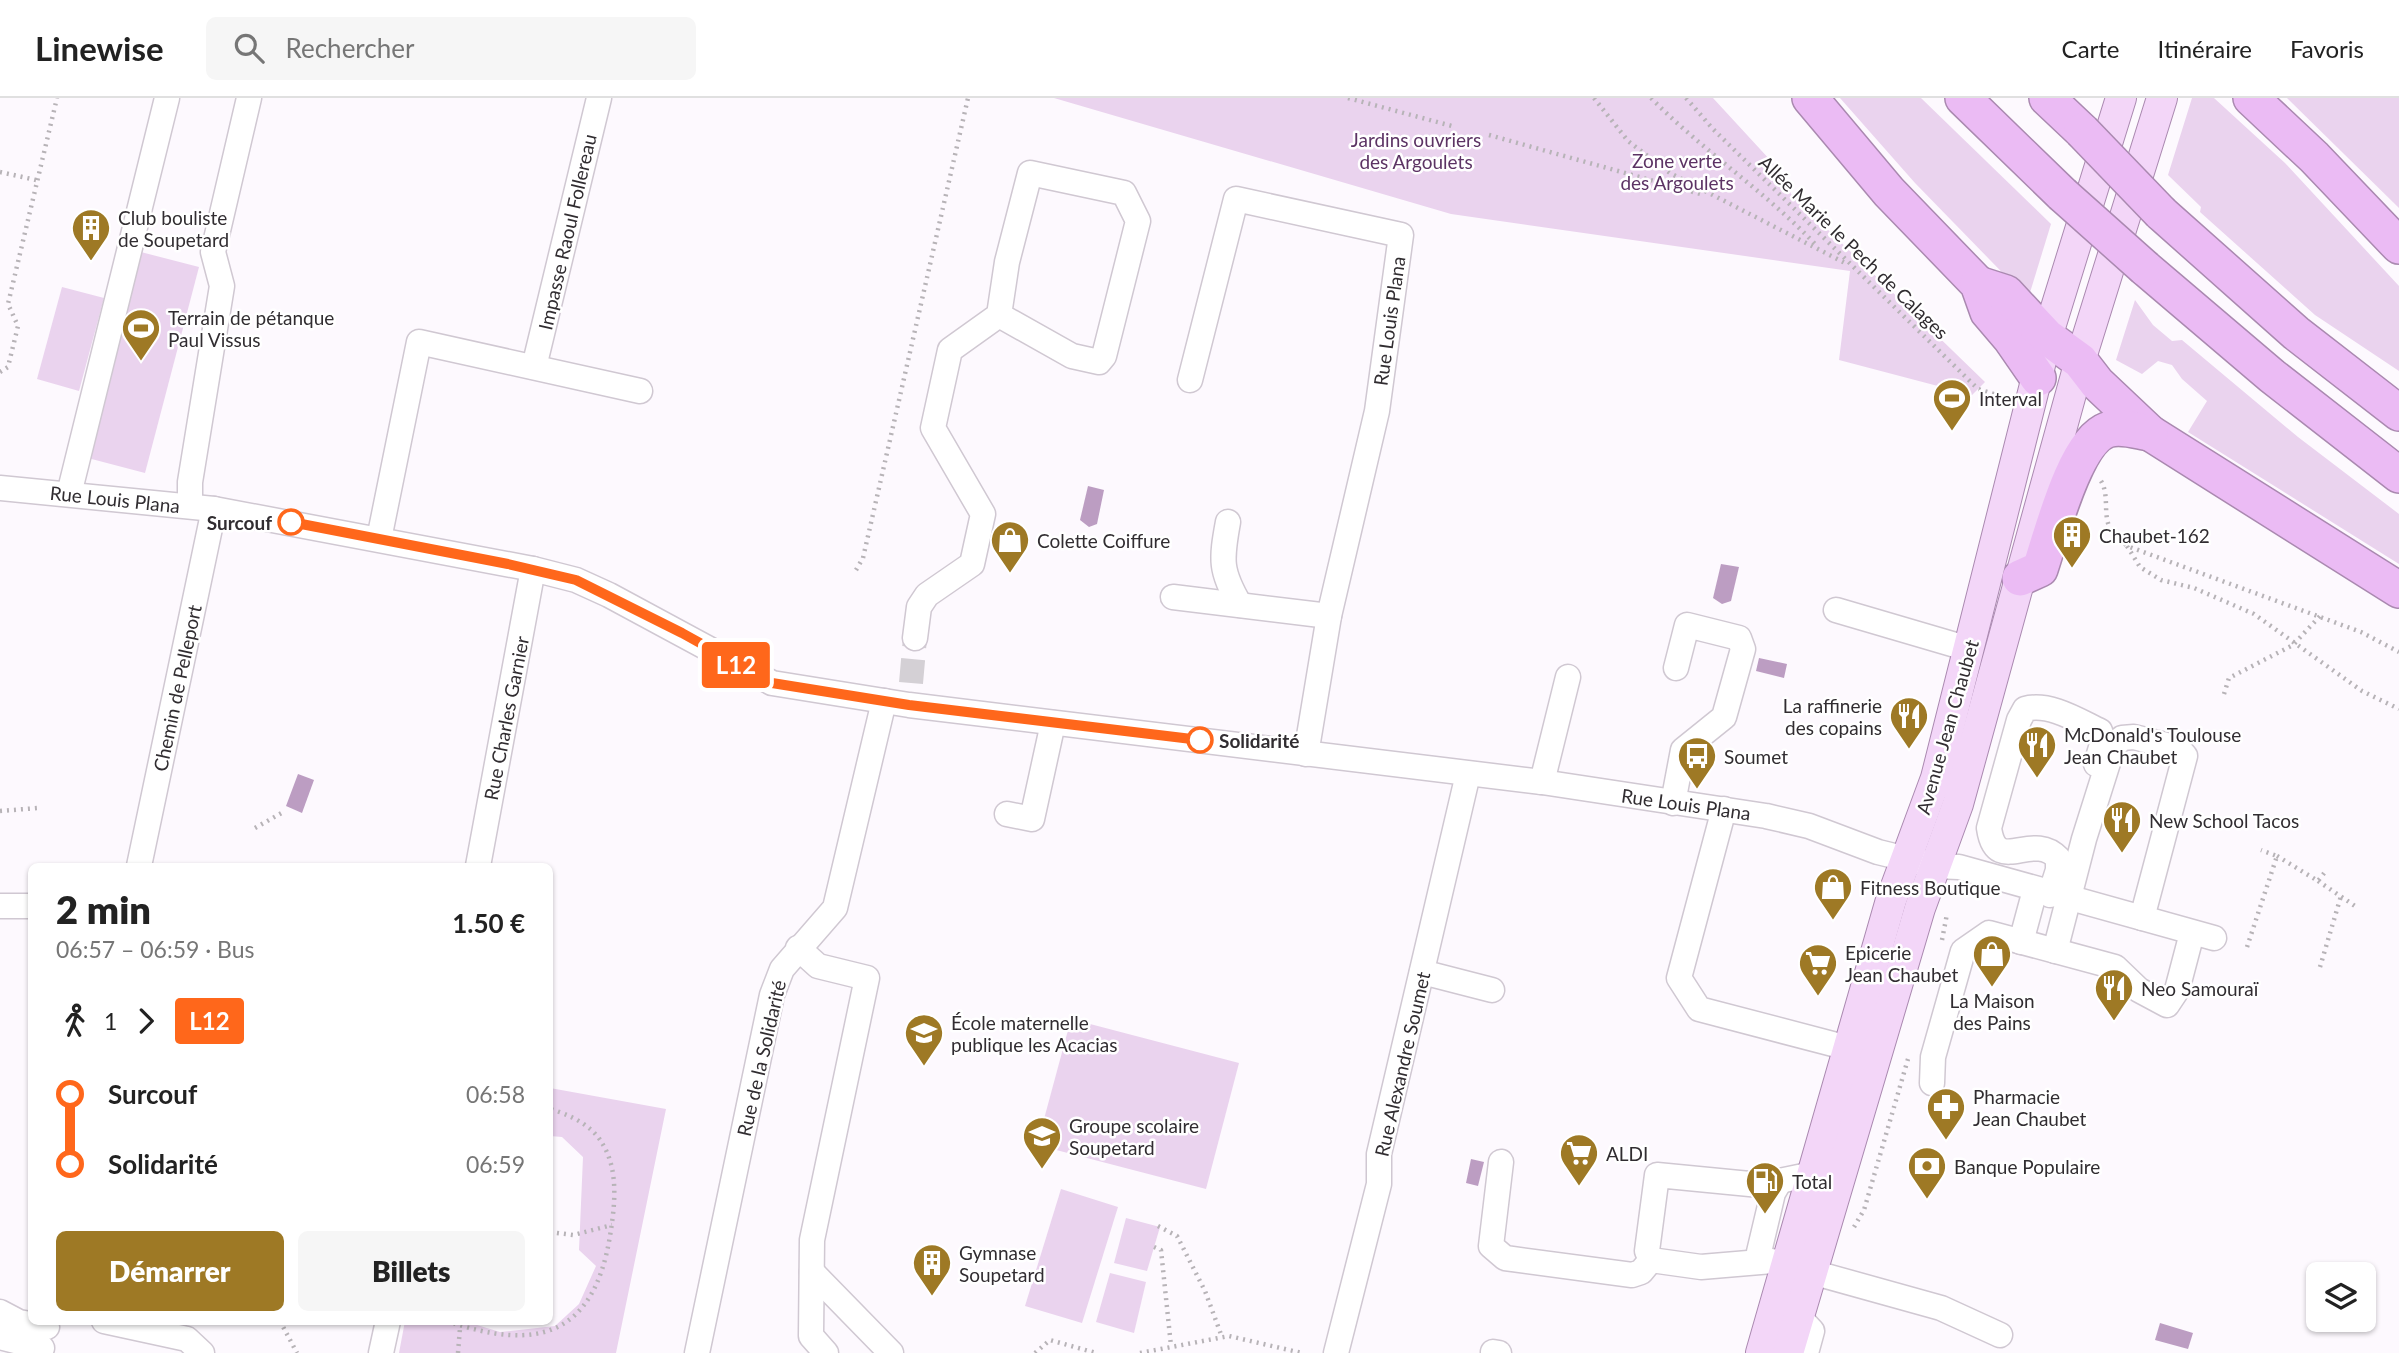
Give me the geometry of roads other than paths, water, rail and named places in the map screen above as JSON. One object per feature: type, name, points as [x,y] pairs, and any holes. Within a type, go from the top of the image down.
[{"type":"highway","points":[[1810,98],[1889,192],[1978,284],[1988,312],[2011,339],[2026,389]]},
{"type":"highway","points":[[1963,98],[2062,194],[2145,268],[2272,376],[2399,475]]},
{"type":"highway","points":[[2048,98],[2161,213],[2296,333],[2399,413]]},
{"type":"highway","points":[[2250,98],[2314,157],[2399,246]]},
{"type":"highway","points":[[1978,284],[2006,293],[2048,337],[2080,361],[2097,383],[2150,433],[2399,590]]},
{"type":"highway","points":[[2020,578],[2040,569],[2076,469],[2094,440],[2106,430],[2123,428],[2150,433]]},
{"type":"main road","name":"Avenue Jean Chaubet","points":[[1761,1353],[1848,1048],[1906,859],[1936,778],[1969,649],[2026,389],[2048,337],[2121,98]]},
{"type":"main road","name":"Avenue Jean Chaubet","points":[[1788,1353],[1798,1316],[1786,1266],[1958,804],[2080,361],[2162,98]]},
{"type":"street","points":[[69,494],[167,98]]},
{"type":"street","name":"Chemin de Pelleport","points":[[140,863],[202,508],[190,482],[222,286],[214,252],[249,98]]},
{"type":"street","name":"Impasse Raoul Follereau","points":[[534,367],[599,98]]},
{"type":"street","points":[[915,638],[919,607],[927,596],[972,564],[983,514],[933,428],[950,350],[999,315],[1007,262],[1030,173],[1124,193],[1138,220],[1104,356],[1099,362],[1072,356],[999,315]]},
{"type":"street","name":"Rue Louis Plana","points":[[1190,380],[1236,199],[1401,235],[1377,411],[1329,616],[1307,754]]},
{"type":"street","points":[[379,539],[419,342],[640,391]]},
{"type":"street","name":"Rue Louis Plana","points":[[0,488],[202,508],[533,569],[576,580],[609,595],[772,683],[884,701],[910,694],[1053,723],[1542,782],[1796,822],[1906,859],[1935,866],[1959,867],[2051,895],[2203,935],[2167,1005],[2139,990],[2115,967],[2054,951]]},
{"type":"street","points":[[1228,522],[1222,557],[1225,578],[1240,605]]},
{"type":"street","name":"Rue Charles Garnier","points":[[479,863],[533,569]]},
{"type":"street","points":[[1173,597],[1329,616]]},
{"type":"street","points":[[1836,610],[1969,649]]},
{"type":"street","points":[[1673,803],[1683,750],[1724,716],[1743,649],[1739,638],[1687,625],[1676,668]]},
{"type":"street","points":[[1542,782],[1568,677]]},
{"type":"street","name":"Rue de la Solidarité","points":[[697,1353],[772,995],[782,969],[835,908],[884,701]]},
{"type":"street","points":[[1932,1083],[1933,1057],[1963,951],[1989,933],[2054,951],[2051,895],[2058,870],[2058,858],[2050,850],[2037,845],[2010,853],[2001,851],[1991,841],[1989,828],[2019,720],[2025,709],[2034,707],[2082,720],[2100,731],[2103,741],[2100,757],[2092,771],[2081,811],[2084,839]]},
{"type":"street","points":[[1007,814],[1032,819],[1053,723]]},
{"type":"street","points":[[2021,942],[2084,839],[2113,747],[2122,738],[2134,737],[2178,748],[2185,756],[2142,918]]},
{"type":"street","name":"Rue Alexandre Soumet","points":[[1336,1353],[1379,1184],[1379,1154],[1468,774]]},
{"type":"street","points":[[1724,810],[1679,978],[1699,1009],[1848,1048]]},
{"type":"street","points":[[0,906],[28,906]]},
{"type":"street","points":[[798,948],[818,966],[867,978],[849,1051],[812,1240],[811,1336],[826,1353]]},
{"type":"street","points":[[1422,972],[1492,989]]},
{"type":"street","points":[[1502,1162],[1491,1246],[1505,1258],[1632,1275],[1641,1272],[1651,1260]]},
{"type":"street","points":[[1651,1260],[1647,1251],[1657,1175],[1760,1185],[1813,1174]]},
{"type":"street","points":[[1780,1181],[1773,1193],[1759,1252],[1786,1266],[1941,1308],[2000,1335]]},
{"type":"street","points":[[1651,1260],[1701,1267],[1786,1266]]},
{"type":"street","points":[[812,1272],[891,1353]]},
{"type":"street","points":[[1798,1316],[1812,1331],[1806,1353]]},
{"type":"street","points":[[122,1325],[187,1339],[202,1353]]},
{"type":"street","points":[[381,1353],[387,1325]]},
{"type":"street","points":[[1,1326],[45,1337]]},
{"type":"tunnel","points":[[911,683],[915,638]]},
{"type":"place","name":"Club bouliste de Soupetard","points":[[91,262]]},
{"type":"place","name":"Terrain de pétanque Paul Vissus","points":[[141,362]]},
{"type":"place","name":"Interval","points":[[1952,432]]},
{"type":"place","name":"Surcouf","points":[[291,522]]},
{"type":"place","name":"Chaubet-162","points":[[2072,569]]},
{"type":"place","name":"Colette Coiffure","points":[[1010,574]]},
{"type":"place","name":"Solidarité","points":[[1200,740]]},
{"type":"place","name":"La raffinerie des copains","points":[[1909,750]]},
{"type":"place","name":"McDonald's Toulouse Jean Chaubet","points":[[2037,779]]},
{"type":"place","name":"Soumet","points":[[1697,790]]},
{"type":"place","name":"New School Tacos","points":[[2122,854]]},
{"type":"place","name":"Fitness Boutique","points":[[1833,921]]},
{"type":"place","name":"La Maison des Pains","points":[[1992,988]]},
{"type":"place","name":"Epicerie Jean Chaubet","points":[[1818,997]]},
{"type":"place","name":"Neo Samouraï","points":[[2114,1022]]},
{"type":"place","name":"École maternelle publique les Acacias","points":[[924,1067]]},
{"type":"place","name":"Pharmacie Jean Chaubet","points":[[1946,1141]]},
{"type":"place","name":"Groupe scolaire Soupetard","points":[[1042,1170]]},
{"type":"place","name":"ALDI","points":[[1579,1187]]},
{"type":"place","name":"Banque Populaire","points":[[1927,1200]]},
{"type":"place","name":"Total","points":[[1765,1215]]},
{"type":"place","name":"Gymnase Soupetard","points":[[932,1297]]},
{"type":"park label","name":"Jardins ouvriers des Argoulets","points":[[1416,150]]},
{"type":"park label","name":"Zone verte des Argoulets","points":[[1677,171]]}]
